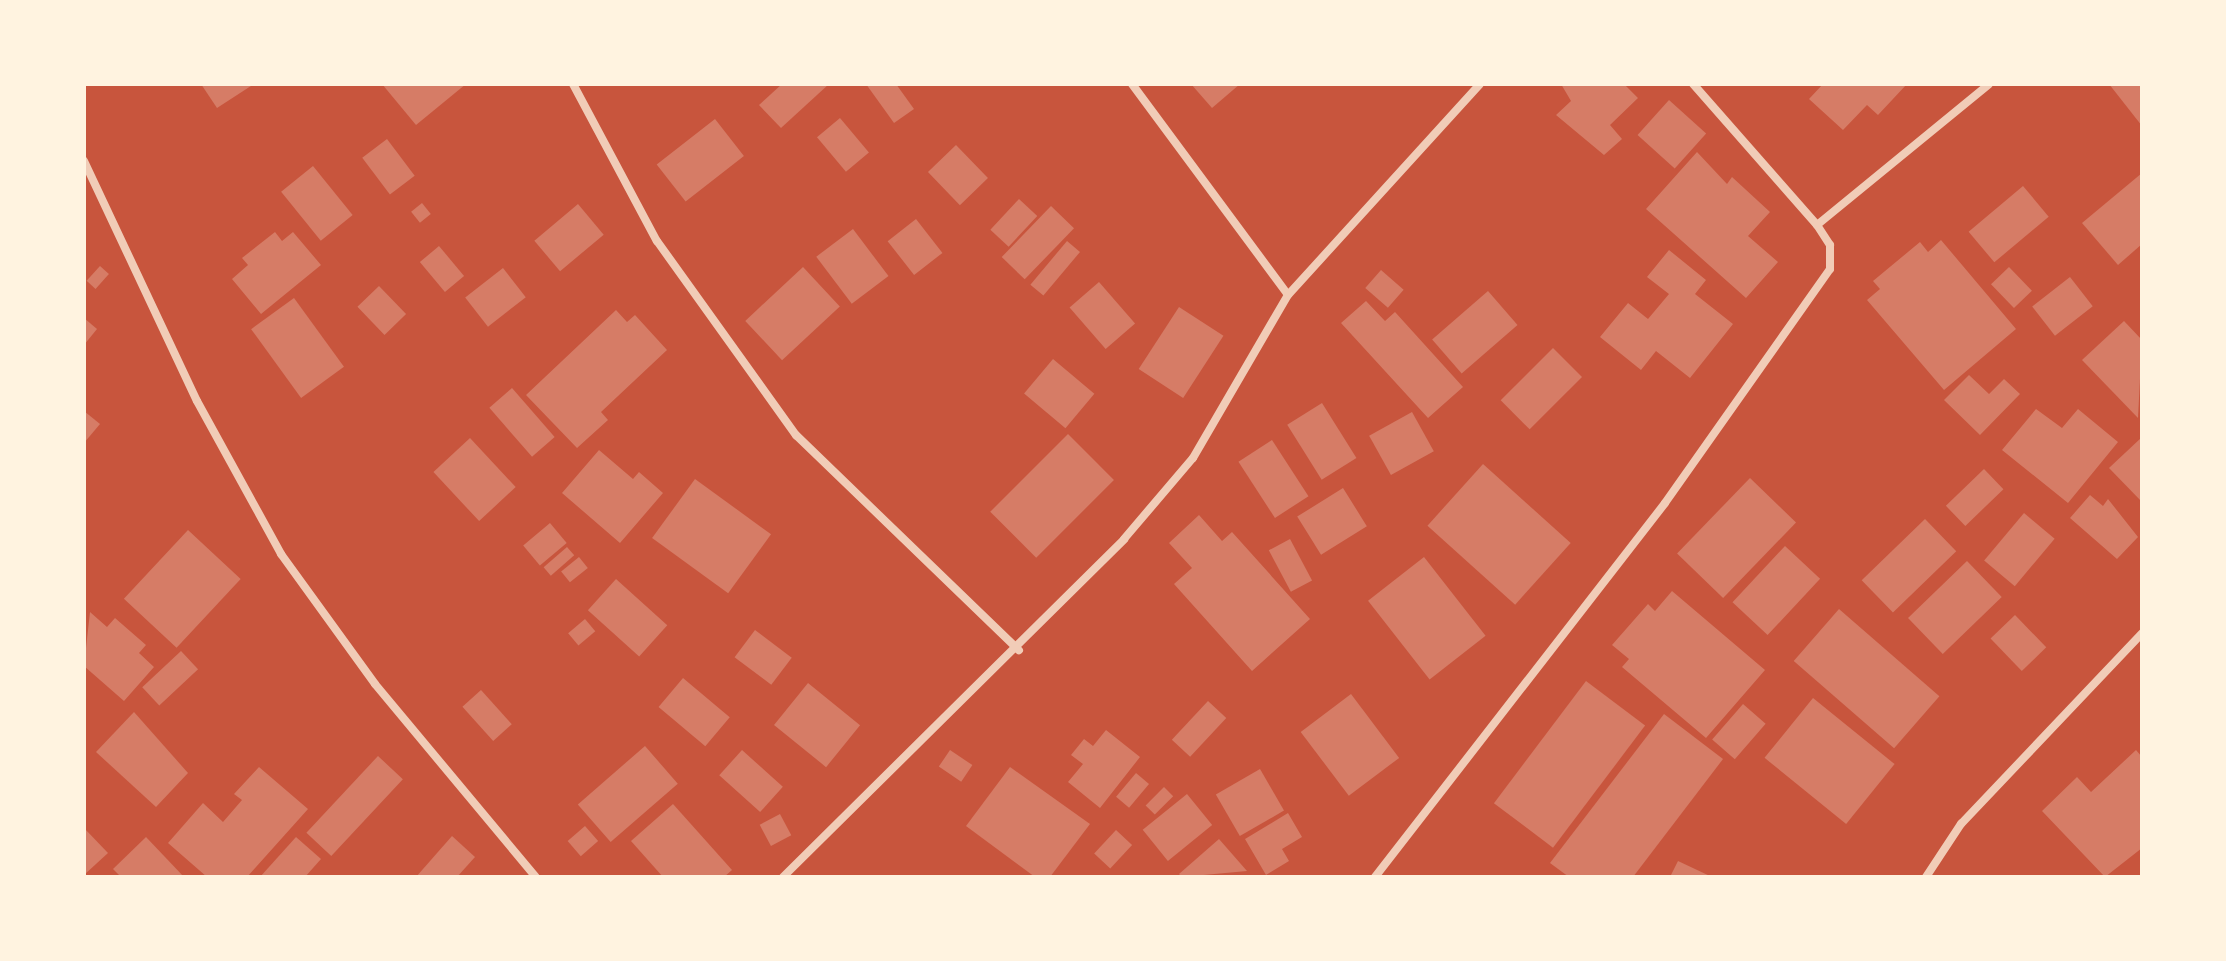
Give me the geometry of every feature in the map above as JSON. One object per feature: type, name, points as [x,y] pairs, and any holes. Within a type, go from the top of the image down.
[{"type":"street","points":[[573,84],[657,241],[796,435],[1019,650]]},
{"type":"street","points":[[1132,84],[1288,295]]},
{"type":"street","points":[[783,877],[1019,650],[1193,458],[1288,295],[1480,84]]},
{"type":"street","points":[[1375,877],[1814,298],[1831,257],[1817,225],[1693,84]]},
{"type":"street","points":[[1817,225],[1989,84]]},
{"type":"street","points":[[84,161],[197,401],[281,554],[375,684],[536,877]]},
{"type":"street","points":[[1926,877],[1961,824],[2142,633]]},
{"type":"building","points":[[201,84],[254,84],[217,108]]},
{"type":"building","points":[[382,84],[466,84],[416,125]]},
{"type":"building","points":[[782,84],[829,84],[781,128],[759,105]]},
{"type":"building","points":[[866,84],[896,84],[914,109],[894,123]]},
{"type":"building","points":[[1191,84],[1240,84],[1212,108]]},
{"type":"building","points":[[1561,84],[1624,84],[1638,98],[1610,125],[1622,139],[1604,155],[1556,115],[1571,101]]},
{"type":"building","points":[[1823,84],[1907,84],[1878,115],[1867,105],[1843,130],[1809,99]]},
{"type":"building","points":[[2109,84],[2142,84],[2142,126]]},
{"type":"building","points":[[1669,100],[1706,133],[1675,168],[1638,135]]},
{"type":"building","points":[[840,118],[869,152],[846,172],[817,137]]},
{"type":"building","points":[[715,119],[744,156],[686,202],[657,165]]},
{"type":"building","points":[[387,139],[415,176],[390,194],[362,158]]},
{"type":"building","points":[[956,145],[988,178],[960,205],[928,172]]},
{"type":"building","points":[[1697,152],[1727,184],[1732,177],[1770,212],[1748,236],[1778,262],[1746,298],[1646,209]]},
{"type":"building","points":[[313,166],[353,215],[321,241],[281,192]]},
{"type":"building","points":[[2142,173],[2142,244],[2118,265],[2082,223]]},
{"type":"building","points":[[2023,186],[2049,217],[1994,262],[1969,232]]},
{"type":"building","points":[[1019,199],[1037,216],[1009,247],[990,230]]},
{"type":"building","points":[[422,203],[431,214],[420,223],[411,212]]},
{"type":"building","points":[[578,204],[604,235],[560,271],[534,241]]},
{"type":"building","points":[[1051,206],[1074,228],[1025,279],[1002,257]]},
{"type":"building","points":[[916,219],[942,253],[914,275],[888,241]]},
{"type":"building","points":[[853,229],[889,276],[852,304],[816,257]]},
{"type":"building","points":[[275,232],[282,241],[293,232],[321,265],[261,314],[232,279],[248,265],[242,258]]},
{"type":"building","points":[[1941,240],[2016,329],[1944,390],[1867,300],[1880,289],[1873,281],[1920,242],[1928,252]]},
{"type":"building","points":[[1067,241],[1080,252],[1043,296],[1030,285]]},
{"type":"building","points":[[439,246],[464,276],[445,292],[420,262]]},
{"type":"building","points":[[1669,250],[1706,280],[1695,294],[1733,324],[1690,378],[1656,351],[1641,370],[1600,337],[1628,303],[1648,319],[1669,294],[1647,277]]},
{"type":"building","points":[[100,266],[109,274],[96,289],[87,281]]},
{"type":"building","points":[[803,267],[840,306],[782,360],[745,321]]},
{"type":"building","points":[[2009,267],[2032,291],[2014,308],[1991,284]]},
{"type":"building","points":[[503,268],[526,297],[488,327],[465,298]]},
{"type":"building","points":[[1381,270],[1404,290],[1388,308],[1365,288]]},
{"type":"building","points":[[2070,277],[2093,306],[2055,336],[2032,307]]},
{"type":"building","points":[[1099,282],[1135,324],[1106,349],[1070,308]]},
{"type":"building","points":[[379,286],[406,314],[385,335],[357,307]]},
{"type":"building","points":[[1488,291],[1518,325],[1462,374],[1432,340]]},
{"type":"building","points":[[294,298],[344,367],[301,398],[251,329]]},
{"type":"building","points":[[1366,301],[1385,321],[1395,312],[1463,387],[1428,418],[1341,323]]},
{"type":"building","points":[[1179,307],[1223,336],[1183,398],[1139,369]]},
{"type":"building","points":[[616,310],[627,322],[635,315],[667,350],[601,412],[608,420],[577,448],[526,395]]},
{"type":"building","points":[[84,318],[97,329],[84,345]]},
{"type":"building","points":[[2124,321],[2142,340],[2138,418],[2082,360]]},
{"type":"building","points":[[1553,348],[1582,377],[1530,429],[1501,400]]},
{"type":"building","points":[[1053,359],[1094,394],[1065,428],[1024,393]]},
{"type":"building","points":[[1969,375],[1989,394],[2004,379],[2020,394],[1980,435],[1944,400]]},
{"type":"building","points":[[512,388],[555,437],[532,457],[489,408]]},
{"type":"building","points":[[1322,403],[1356,458],[1322,480],[1287,425]]},
{"type":"building","points":[[2036,409],[2062,428],[2078,409],[2118,442],[2068,503],[2002,450]]},
{"type":"building","points":[[84,411],[100,424],[84,443]]},
{"type":"building","points":[[1412,412],[1434,451],[1391,475],[1369,436]]},
{"type":"building","points":[[1068,434],[1114,480],[1036,558],[990,512]]},
{"type":"building","points":[[2142,437],[2142,502],[2109,468]]},
{"type":"building","points":[[470,438],[516,487],[479,521],[433,472]]},
{"type":"building","points":[[1272,440],[1308,496],[1275,518],[1238,462]]},
{"type":"building","points":[[599,450],[633,479],[639,472],[663,493],[620,543],[562,493]]},
{"type":"building","points":[[1483,464],[1571,543],[1515,605],[1427,526]]},
{"type":"building","points":[[1984,469],[2003,489],[1965,526],[1946,506]]},
{"type":"building","points":[[1750,478],[1796,522],[1723,598],[1677,554]]},
{"type":"building","points":[[695,479],[771,534],[728,593],[652,538]]},
{"type":"building","points":[[1343,488],[1367,526],[1321,555],[1297,517]]},
{"type":"building","points":[[2090,495],[2103,506],[2108,499],[2138,537],[2117,559],[2070,518]]},
{"type":"building","points":[[2024,513],[2055,539],[2015,586],[1984,560]]},
{"type":"building","points":[[1199,515],[1222,541],[1232,532],[1310,619],[1252,671],[1174,584],[1192,568],[1169,543]]},
{"type":"building","points":[[1925,519],[1956,551],[1893,613],[1862,580]]},
{"type":"building","points":[[550,523],[567,543],[540,565],[523,545]]},
{"type":"building","points":[[188,530],[241,579],[177,648],[124,599]]},
{"type":"building","points":[[1290,539],[1312,580],[1291,592],[1269,550]]},
{"type":"building","points":[[1785,546],[1820,579],[1768,635],[1732,602]]},
{"type":"building","points":[[567,547],[574,555],[551,576],[544,567]]},
{"type":"building","points":[[579,557],[588,568],[570,582],[561,571]]},
{"type":"building","points":[[1424,557],[1486,636],[1430,680],[1368,601]]},
{"type":"building","points":[[1967,561],[2002,597],[1943,654],[1908,618]]},
{"type":"building","points":[[616,579],[667,625],[639,656],[588,610]]},
{"type":"building","points":[[1672,591],[1765,670],[1706,738],[1622,667],[1629,659],[1612,645],[1648,604],[1655,611]]},
{"type":"building","points":[[1839,609],[1939,696],[1894,748],[1794,661]]},
{"type":"building","points":[[90,612],[107,627],[115,618],[146,645],[139,653],[154,667],[124,701],[84,666]]},
{"type":"building","points":[[2015,615],[2046,647],[2022,671],[1991,639]]},
{"type":"building","points":[[585,619],[595,631],[578,645],[568,633]]},
{"type":"building","points":[[755,630],[792,658],[771,685],[735,657]]},
{"type":"building","points":[[181,651],[198,669],[159,705],[142,687]]},
{"type":"building","points":[[683,678],[730,717],[705,746],[659,707]]},
{"type":"building","points":[[1586,681],[1645,726],[1553,848],[1494,803]]},
{"type":"building","points":[[808,683],[860,725],[826,767],[774,725]]},
{"type":"building","points":[[481,690],[512,724],[493,741],[462,707]]},
{"type":"building","points":[[1351,694],[1399,758],[1349,796],[1301,732]]},
{"type":"building","points":[[1813,698],[1895,764],[1846,824],[1765,758]]},
{"type":"building","points":[[1208,701],[1226,718],[1190,757],[1172,740]]},
{"type":"building","points":[[1743,704],[1766,724],[1735,759],[1712,739]]},
{"type":"building","points":[[134,712],[188,773],[156,807],[96,752]]},
{"type":"building","points":[[1664,714],[1723,759],[1633,877],[1569,877],[1550,863]]},
{"type":"building","points":[[1106,730],[1140,757],[1100,808],[1068,782],[1083,764],[1071,755],[1084,739],[1093,746]]},
{"type":"building","points":[[645,746],[678,784],[611,842],[578,804]]},
{"type":"building","points":[[742,750],[783,787],[760,812],[719,775]]},
{"type":"building","points":[[950,750],[972,765],[961,782],[939,767]]},
{"type":"building","points":[[2136,750],[2142,757],[2142,848],[2105,877],[2042,811],[2077,777],[2091,792]]},
{"type":"building","points":[[378,756],[403,779],[331,856],[306,833]]},
{"type":"building","points":[[259,767],[308,809],[247,877],[207,877],[168,843],[203,803],[223,822],[242,800],[234,794]]},
{"type":"building","points":[[1010,767],[1090,824],[1050,877],[1035,877],[966,826]]},
{"type":"building","points":[[1260,769],[1284,811],[1240,836],[1216,795]]},
{"type":"building","points":[[1136,773],[1149,784],[1129,808],[1116,797]]},
{"type":"building","points":[[1164,787],[1173,796],[1155,815],[1146,805]]},
{"type":"building","points":[[1187,794],[1212,825],[1168,861],[1143,830]]},
{"type":"building","points":[[673,804],[732,870],[724,877],[663,877],[631,841]]},
{"type":"building","points":[[1288,813],[1302,837],[1282,849],[1289,861],[1266,875],[1245,839]]},
{"type":"building","points":[[780,814],[791,835],[771,846],[760,825]]},
{"type":"building","points":[[585,826],[598,841],[581,856],[568,841]]},
{"type":"building","points":[[84,828],[108,853],[84,875]]},
{"type":"building","points":[[1116,830],[1132,845],[1110,868],[1094,853]]},
{"type":"building","points":[[452,836],[475,857],[457,877],[416,877]]},
{"type":"building","points":[[146,837],[184,877],[121,877],[113,869]]},
{"type":"building","points":[[296,837],[321,859],[305,877],[260,877]]},
{"type":"building","points":[[1219,839],[1247,871],[1182,877],[1179,874]]},
{"type":"building","points":[[1678,861],[1712,877],[1670,877]]}]
